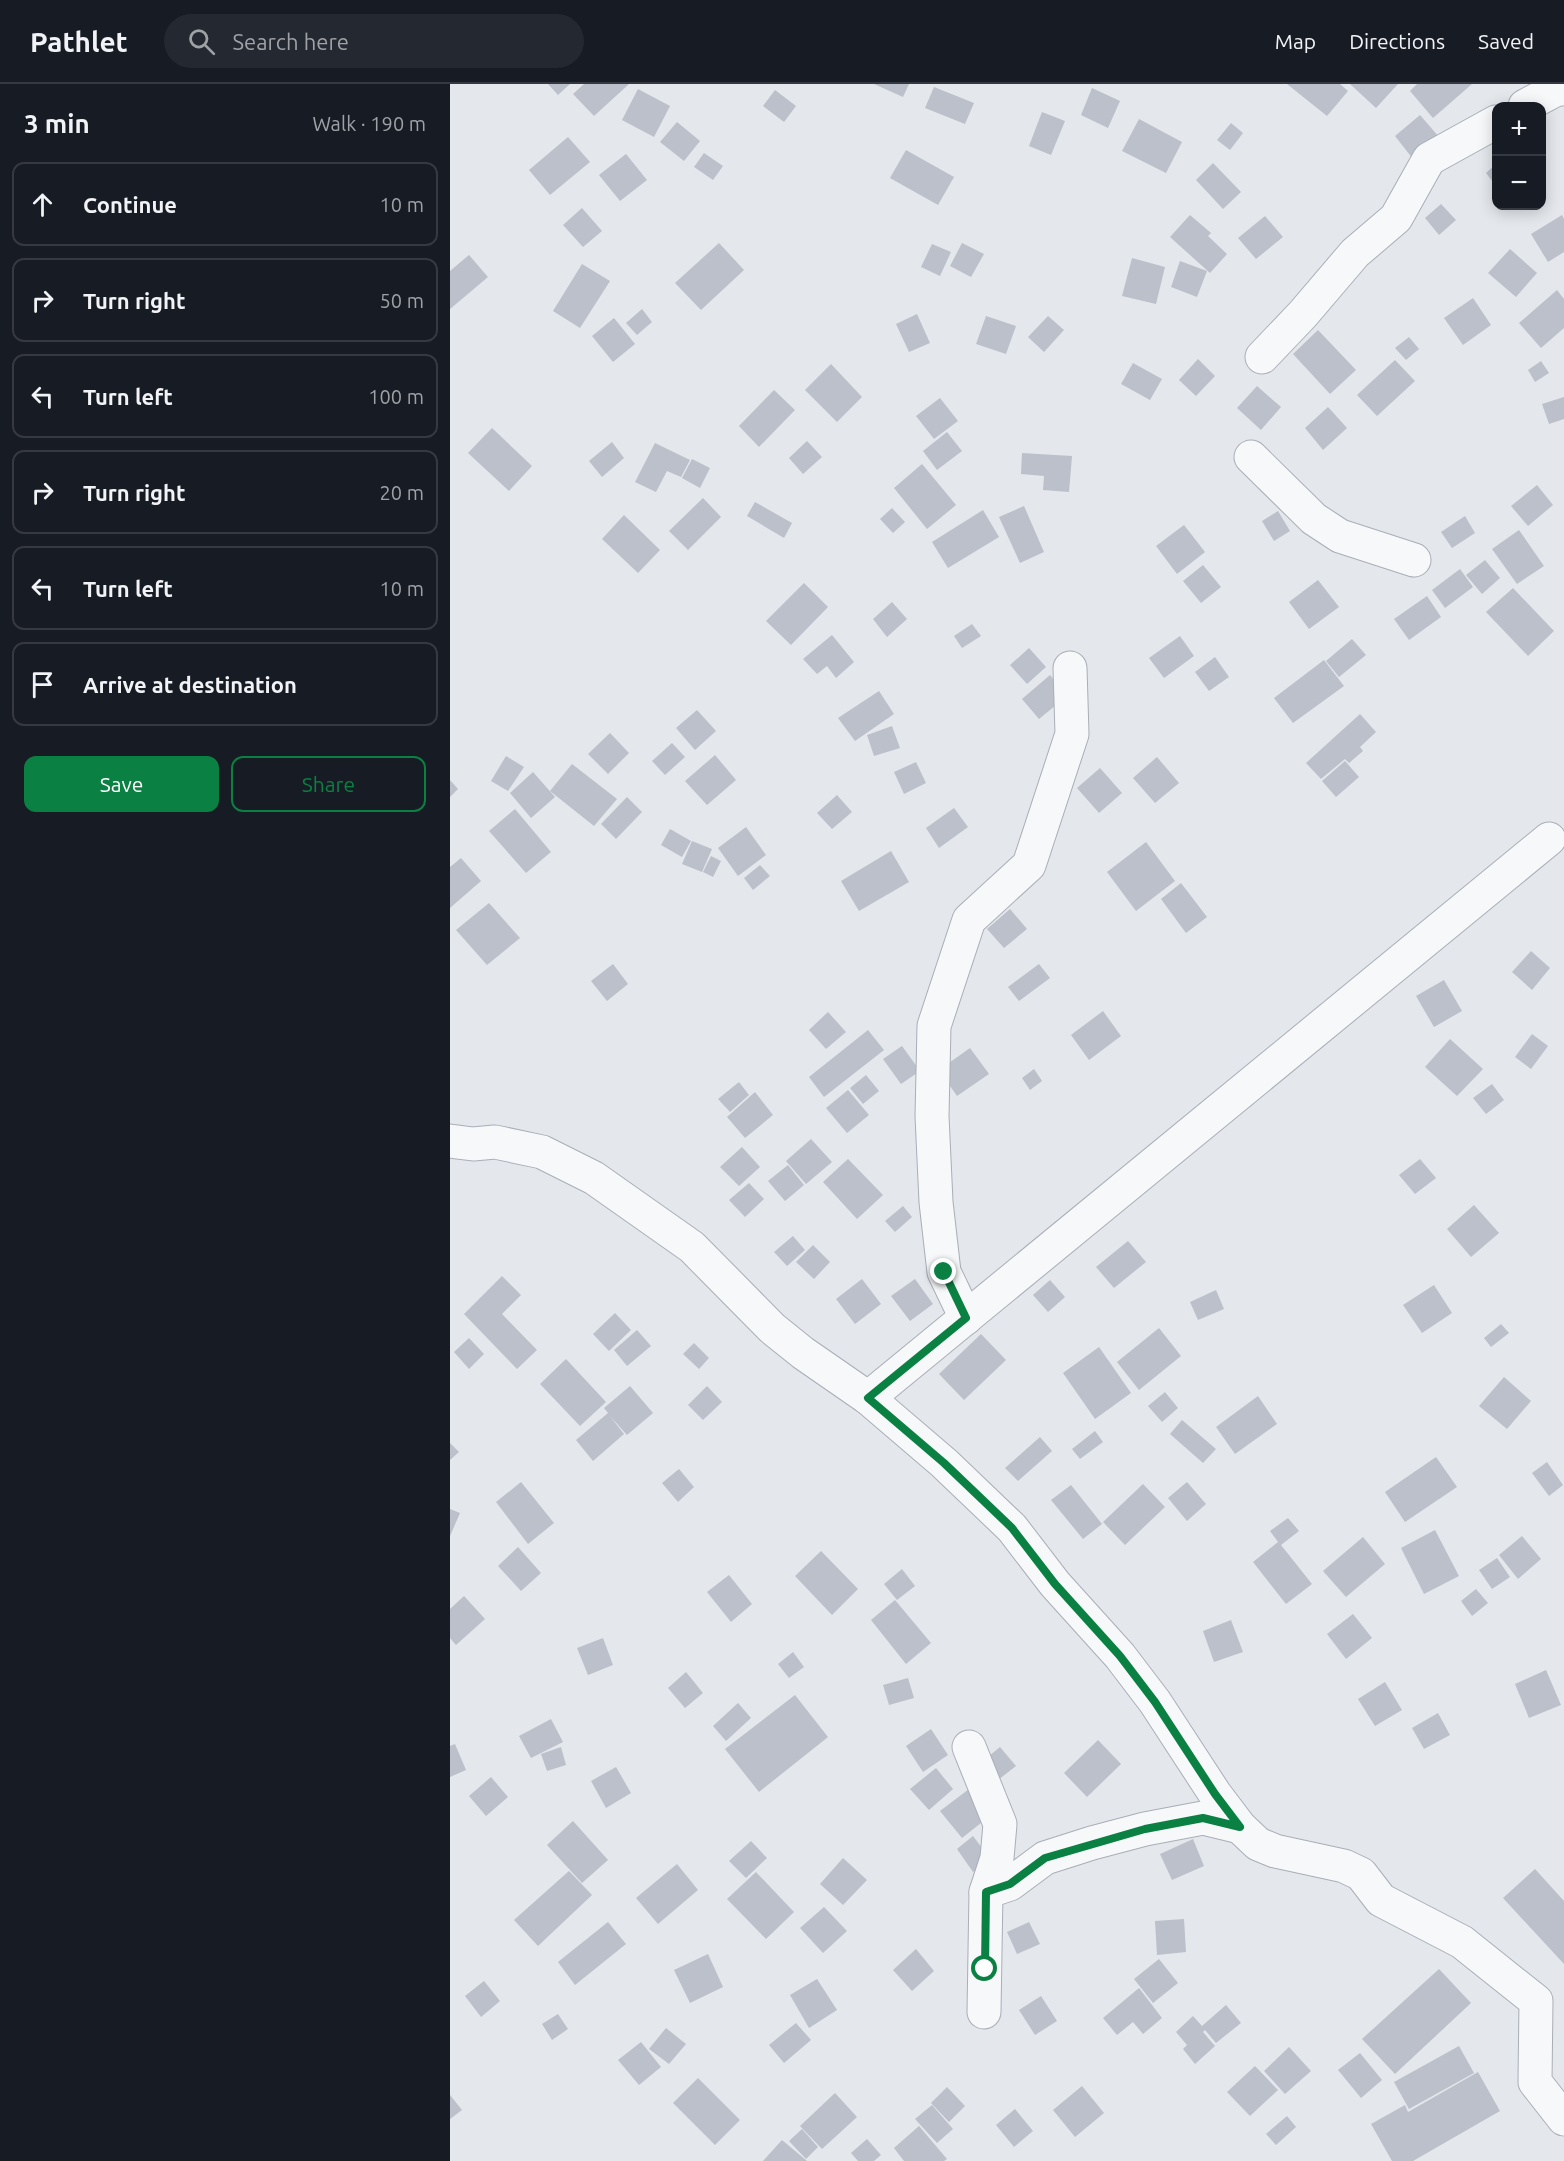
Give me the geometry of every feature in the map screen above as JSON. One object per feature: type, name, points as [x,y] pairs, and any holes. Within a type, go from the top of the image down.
[{"type":"street","points":[[1533,102],[1557,89],[1564,89]]},
{"type":"street","points":[[1262,357],[1303,314],[1355,253],[1396,218],[1429,159],[1492,125]]},
{"type":"street","points":[[1251,457],[1314,519],[1340,536],[1414,560]]},
{"type":"street","points":[[966,1318],[944,1272],[936,1202],[932,1116],[934,1026],[969,920],[1029,865],[1072,734],[1071,668]]},
{"type":"street","points":[[868,1398],[1549,839]]},
{"type":"street","points":[[450,1141],[472,1144],[495,1142],[542,1152],[594,1178],[692,1247],[772,1328],[803,1353],[868,1398],[944,1463],[1012,1528],[1055,1584],[1120,1656],[1155,1702],[1215,1794],[1240,1827],[1258,1844],[1275,1851],[1344,1866],[1361,1874],[1381,1900],[1462,1942],[1536,2001],[1535,2082],[1564,2118]]},
{"type":"street","points":[[969,1747],[1000,1824],[997,1858],[986,1892],[984,2012]]},
{"type":"street","points":[[986,1892],[1010,1884],[1045,1858],[1145,1829],[1203,1818],[1240,1827]]},
{"type":"building","points":[[548,84],[570,84],[558,95]]},
{"type":"building","points":[[584,84],[629,84],[594,116],[573,94]]},
{"type":"building","points":[[874,84],[909,84],[903,97]]},
{"type":"building","points":[[1287,84],[1340,84],[1348,91],[1327,116]]},
{"type":"building","points":[[1350,84],[1398,84],[1376,108]]},
{"type":"building","points":[[1417,84],[1472,84],[1433,118],[1410,91]]},
{"type":"building","points":[[934,87],[974,103],[965,124],[925,108]]},
{"type":"building","points":[[1092,88],[1120,101],[1108,128],[1081,115]]},
{"type":"building","points":[[638,89],[670,106],[654,137],[622,120]]},
{"type":"building","points":[[775,90],[796,106],[784,122],[763,106]]},
{"type":"building","points":[[1042,112],[1065,121],[1051,155],[1029,146]]},
{"type":"building","points":[[1420,115],[1439,137],[1413,159],[1395,136]]},
{"type":"building","points":[[1139,119],[1182,142],[1166,173],[1122,151]]},
{"type":"building","points":[[677,122],[700,141],[684,161],[660,142]]},
{"type":"building","points":[[1231,123],[1243,133],[1230,150],[1217,140]]},
{"type":"building","points":[[568,137],[590,162],[550,195],[529,170]]},
{"type":"building","points":[[906,150],[954,177],[938,205],[890,178]]},
{"type":"building","points":[[704,153],[723,166],[713,180],[694,167]]},
{"type":"building","points":[[626,154],[647,180],[620,201],[599,175]]},
{"type":"building","points":[[1213,163],[1241,192],[1223,209],[1196,180]]},
{"type":"building","points":[[1492,168],[1492,181],[1486,173]]},
{"type":"building","points":[[1441,204],[1456,220],[1439,235],[1425,218]]},
{"type":"building","points":[[582,208],[602,231],[583,247],[563,225]]},
{"type":"building","points":[[1190,215],[1211,233],[1208,236],[1227,254],[1210,273],[1170,237]]},
{"type":"building","points":[[1562,215],[1564,252],[1548,262],[1531,234]]},
{"type":"building","points":[[1265,216],[1283,237],[1256,259],[1238,238]]},
{"type":"building","points":[[719,243],[744,270],[701,310],[675,283]]},
{"type":"building","points":[[962,243],[984,254],[971,277],[950,266]]},
{"type":"building","points":[[932,244],[951,252],[940,276],[921,267]]},
{"type":"building","points":[[1510,249],[1537,273],[1516,297],[1488,273]]},
{"type":"building","points":[[469,255],[488,277],[450,309],[450,271]]},
{"type":"building","points":[[1132,258],[1165,267],[1156,304],[1122,296]]},
{"type":"building","points":[[1180,261],[1207,271],[1197,297],[1171,287]]},
{"type":"building","points":[[582,264],[610,281],[580,328],[553,311]]},
{"type":"building","points":[[1557,290],[1564,299],[1564,328],[1541,348],[1519,323]]},
{"type":"building","points":[[1473,298],[1491,325],[1463,345],[1444,318]]},
{"type":"building","points":[[642,309],[652,322],[637,335],[626,323]]},
{"type":"building","points":[[917,314],[930,343],[909,352],[896,324]]},
{"type":"building","points":[[986,316],[1016,326],[1006,354],[976,344]]},
{"type":"building","points":[[1048,316],[1064,330],[1044,352],[1028,337]]},
{"type":"building","points":[[614,318],[635,344],[613,362],[592,336]]},
{"type":"building","points":[[1318,330],[1356,370],[1330,394],[1293,354]]},
{"type":"building","points":[[1409,337],[1419,349],[1406,360],[1395,348]]},
{"type":"building","points":[[1198,359],[1215,376],[1196,396],[1179,380]]},
{"type":"building","points":[[1395,360],[1415,381],[1377,416],[1357,395]]},
{"type":"building","points":[[1541,361],[1549,373],[1535,382],[1528,370]]},
{"type":"building","points":[[1133,363],[1162,379],[1150,400],[1121,384]]},
{"type":"building","points":[[831,364],[862,397],[837,422],[805,390]]},
{"type":"building","points":[[1257,386],[1281,407],[1261,430],[1237,408]]},
{"type":"building","points":[[774,390],[795,410],[759,447],[739,426]]},
{"type":"building","points":[[1564,397],[1564,419],[1549,424],[1542,404]]},
{"type":"building","points":[[940,398],[958,421],[934,439],[916,416]]},
{"type":"building","points":[[1328,407],[1347,428],[1323,450],[1305,428]]},
{"type":"building","points":[[492,428],[532,466],[509,491],[468,453]]},
{"type":"building","points":[[947,432],[962,451],[937,470],[923,451]]},
{"type":"building","points":[[807,441],[822,457],[803,474],[789,458]]},
{"type":"building","points":[[612,442],[624,458],[602,477],[589,461]]},
{"type":"building","points":[[655,443],[690,460],[681,477],[667,471],[656,492],[635,482]]},
{"type":"building","points":[[1022,453],[1072,456],[1069,492],[1043,490],[1044,476],[1021,474]]},
{"type":"building","points":[[692,459],[710,468],[700,488],[682,478]]},
{"type":"building","points":[[922,464],[956,505],[927,529],[894,488]]},
{"type":"building","points":[[1537,485],[1553,505],[1528,526],[1511,506]]},
{"type":"building","points":[[703,498],[721,517],[688,550],[669,531]]},
{"type":"building","points":[[755,502],[792,523],[784,538],[747,516]]},
{"type":"building","points":[[1024,506],[1044,552],[1020,563],[999,517]]},
{"type":"building","points":[[892,508],[905,522],[893,533],[880,519]]},
{"type":"building","points":[[983,510],[999,537],[948,568],[932,542]]},
{"type":"building","points":[[1278,511],[1290,531],[1274,541],[1262,521]]},
{"type":"building","points":[[624,515],[660,550],[638,573],[602,539]]},
{"type":"building","points":[[1465,516],[1475,533],[1452,548],[1441,532]]},
{"type":"building","points":[[1184,525],[1205,552],[1177,574],[1156,546]]},
{"type":"building","points":[[1519,530],[1544,566],[1517,584],[1492,549]]},
{"type":"building","points":[[1485,560],[1500,578],[1482,594],[1466,575]]},
{"type":"building","points":[[1203,565],[1221,587],[1201,603],[1183,581]]},
{"type":"building","points":[[1460,569],[1473,587],[1445,608],[1432,590]]},
{"type":"building","points":[[1318,580],[1339,607],[1309,629],[1289,602]]},
{"type":"building","points":[[804,583],[828,607],[791,645],[766,621]]},
{"type":"building","points":[[1513,588],[1554,631],[1528,656],[1486,612]]},
{"type":"building","points":[[1427,596],[1441,617],[1409,640],[1394,619]]},
{"type":"building","points":[[892,602],[907,619],[887,637],[873,619]]},
{"type":"building","points":[[972,624],[981,636],[962,648],[954,636]]},
{"type":"building","points":[[832,635],[854,662],[836,678],[827,666],[817,674],[803,659]]},
{"type":"building","points":[[1180,636],[1194,656],[1164,678],[1149,658]]},
{"type":"building","points":[[1352,639],[1366,655],[1339,677],[1326,661]]},
{"type":"building","points":[[1029,648],[1046,667],[1027,684],[1010,665]]},
{"type":"building","points":[[1215,657],[1229,677],[1209,691],[1195,672]]},
{"type":"building","points":[[1324,660],[1344,686],[1293,723],[1274,698]]},
{"type":"building","points":[[1050,675],[1067,696],[1039,719],[1022,699]]},
{"type":"building","points":[[879,691],[894,714],[855,741],[838,718]]},
{"type":"building","points":[[697,710],[716,731],[695,750],[676,728]]},
{"type":"building","points":[[1360,714],[1376,732],[1360,747],[1363,751],[1349,763],[1345,759],[1321,779],[1306,763]]},
{"type":"building","points":[[892,726],[900,748],[874,756],[867,735]]},
{"type":"building","points":[[610,733],[629,753],[608,774],[588,754]]},
{"type":"building","points":[[672,743],[685,757],[665,775],[652,761]]},
{"type":"building","points":[[715,755],[736,780],[707,805],[685,781]]},
{"type":"building","points":[[506,756],[524,767],[508,791],[491,781]]},
{"type":"building","points":[[1157,757],[1179,783],[1155,803],[1133,778]]},
{"type":"building","points":[[1345,761],[1359,777],[1336,797],[1322,781]]},
{"type":"building","points":[[916,762],[926,783],[904,794],[894,772]]},
{"type":"building","points":[[572,764],[617,799],[594,826],[550,791]]},
{"type":"building","points":[[1100,768],[1122,793],[1099,813],[1077,788]]},
{"type":"building","points":[[533,772],[555,797],[531,818],[510,793]]},
{"type":"building","points":[[450,780],[458,789],[450,797]]},
{"type":"building","points":[[837,795],[852,812],[832,829],[817,813]]},
{"type":"building","points":[[627,797],[642,812],[616,839],[601,824]]},
{"type":"building","points":[[954,808],[968,827],[939,848],[926,828]]},
{"type":"building","points":[[515,809],[551,852],[526,873],[489,831]]},
{"type":"building","points":[[746,827],[766,855],[738,876],[718,848]]},
{"type":"building","points":[[670,829],[691,841],[682,857],[661,845]]},
{"type":"building","points":[[692,841],[712,849],[702,872],[682,864]]},
{"type":"building","points":[[1146,842],[1175,881],[1136,911],[1107,872]]},
{"type":"building","points":[[891,851],[909,882],[859,911],[841,881]]},
{"type":"building","points":[[711,856],[721,861],[713,877],[703,872]]},
{"type":"building","points":[[461,858],[481,881],[450,908],[450,867]]},
{"type":"building","points":[[760,865],[770,876],[753,890],[744,878]]},
{"type":"building","points":[[1181,883],[1207,917],[1186,933],[1161,899]]},
{"type":"building","points":[[489,903],[520,938],[487,965],[456,930]]},
{"type":"building","points":[[1010,909],[1027,929],[1004,948],[987,929]]},
{"type":"building","points":[[1531,951],[1550,968],[1532,990],[1512,972]]},
{"type":"building","points":[[613,964],[628,984],[607,1001],[591,981]]},
{"type":"building","points":[[1039,964],[1050,978],[1019,1001],[1008,987]]},
{"type":"building","points":[[1444,980],[1462,1011],[1434,1027],[1416,996]]},
{"type":"building","points":[[1103,1011],[1121,1036],[1089,1060],[1071,1035]]},
{"type":"building","points":[[828,1012],[846,1032],[826,1049],[809,1030]]},
{"type":"building","points":[[868,1030],[884,1050],[824,1097],[809,1077]]},
{"type":"building","points":[[1532,1034],[1548,1046],[1531,1069],[1515,1057]]},
{"type":"building","points":[[1450,1039],[1483,1069],[1457,1096],[1425,1067]]},
{"type":"building","points":[[902,1046],[920,1071],[901,1084],[883,1059]]},
{"type":"building","points":[[970,1048],[989,1074],[957,1096],[939,1070]]},
{"type":"building","points":[[1034,1069],[1042,1081],[1030,1090],[1022,1078]]},
{"type":"building","points":[[866,1075],[879,1091],[863,1104],[850,1088]]},
{"type":"building","points":[[739,1082],[749,1095],[730,1112],[718,1099]]},
{"type":"building","points":[[1492,1084],[1504,1100],[1486,1114],[1473,1098]]},
{"type":"building","points":[[848,1090],[869,1115],[847,1133],[826,1108]]},
{"type":"building","points":[[755,1092],[773,1115],[745,1138],[727,1117]]},
{"type":"building","points":[[811,1139],[832,1162],[806,1184],[786,1161]]},
{"type":"building","points":[[742,1147],[760,1167],[739,1186],[720,1167]]},
{"type":"building","points":[[848,1159],[883,1195],[857,1219],[823,1182]]},
{"type":"building","points":[[1420,1159],[1436,1178],[1415,1194],[1399,1175]]},
{"type":"building","points":[[788,1165],[804,1185],[785,1201],[768,1181]]},
{"type":"building","points":[[749,1183],[764,1199],[745,1217],[729,1200]]},
{"type":"building","points":[[1474,1205],[1499,1233],[1471,1257],[1447,1229]]},
{"type":"building","points":[[903,1206],[912,1217],[895,1232],[885,1221]]},
{"type":"building","points":[[793,1236],[805,1250],[787,1266],[774,1252]]},
{"type":"building","points":[[1128,1241],[1146,1262],[1114,1288],[1096,1267]]},
{"type":"building","points":[[813,1245],[830,1262],[814,1279],[796,1262]]},
{"type":"building","points":[[502,1276],[521,1295],[502,1314],[537,1350],[517,1369],[464,1314]]},
{"type":"building","points":[[862,1279],[881,1304],[855,1324],[836,1299]]},
{"type":"building","points":[[915,1279],[933,1304],[910,1321],[891,1296]]},
{"type":"building","points":[[1050,1280],[1065,1297],[1048,1312],[1033,1295]]},
{"type":"building","points":[[1434,1285],[1452,1313],[1422,1333],[1403,1305]]},
{"type":"building","points":[[1216,1290],[1224,1309],[1198,1320],[1190,1302]]},
{"type":"building","points":[[615,1313],[631,1330],[609,1351],[593,1334]]},
{"type":"building","points":[[1501,1324],[1509,1333],[1491,1347],[1484,1338]]},
{"type":"building","points":[[1159,1328],[1181,1356],[1139,1390],[1117,1362]]},
{"type":"building","points":[[637,1330],[651,1346],[627,1366],[614,1350]]},
{"type":"building","points":[[981,1334],[1006,1360],[964,1400],[939,1374]]},
{"type":"building","points":[[469,1338],[484,1354],[469,1369],[454,1352]]},
{"type":"building","points":[[694,1343],[709,1358],[699,1369],[683,1354]]},
{"type":"building","points":[[1099,1347],[1131,1393],[1095,1419],[1063,1373]]},
{"type":"building","points":[[566,1359],[606,1402],[580,1426],[540,1384]]},
{"type":"building","points":[[1504,1377],[1531,1401],[1507,1429],[1479,1406]]},
{"type":"building","points":[[630,1386],[653,1413],[627,1435],[610,1416],[624,1434],[593,1461],[576,1440],[608,1413],[604,1408]]},
{"type":"building","points":[[707,1386],[722,1402],[703,1420],[688,1405]]},
{"type":"building","points":[[1165,1392],[1178,1408],[1162,1422],[1148,1406]]},
{"type":"building","points":[[1258,1396],[1277,1424],[1235,1454],[1216,1427]]},
{"type":"building","points":[[1182,1420],[1216,1449],[1203,1463],[1170,1434]]},
{"type":"building","points":[[1095,1431],[1103,1442],[1080,1459],[1072,1449]]},
{"type":"building","points":[[1040,1437],[1052,1451],[1018,1481],[1005,1468]]},
{"type":"building","points":[[450,1443],[459,1452],[450,1460]]},
{"type":"building","points":[[1436,1457],[1457,1487],[1405,1522],[1385,1492]]},
{"type":"building","points":[[1547,1462],[1563,1485],[1549,1496],[1532,1473]]},
{"type":"building","points":[[679,1469],[694,1487],[678,1502],[662,1483]]},
{"type":"building","points":[[521,1482],[554,1523],[528,1544],[496,1502]]},
{"type":"building","points":[[1187,1482],[1206,1504],[1187,1521],[1168,1498]]},
{"type":"building","points":[[1143,1484],[1165,1507],[1125,1545],[1103,1522]]},
{"type":"building","points":[[1071,1485],[1102,1524],[1083,1539],[1051,1500]]},
{"type":"building","points":[[450,1509],[460,1513],[450,1536]]},
{"type":"building","points":[[1288,1518],[1299,1531],[1281,1545],[1312,1584],[1286,1604],[1253,1562],[1278,1542],[1270,1531]]},
{"type":"building","points":[[1435,1530],[1459,1576],[1424,1594],[1401,1548]]},
{"type":"building","points":[[1522,1536],[1541,1559],[1518,1579],[1499,1555]]},
{"type":"building","points":[[1363,1537],[1385,1564],[1346,1597],[1323,1571]]},
{"type":"building","points":[[518,1547],[541,1573],[521,1591],[498,1566]]},
{"type":"building","points":[[821,1551],[858,1589],[832,1615],[795,1576]]},
{"type":"building","points":[[1497,1558],[1510,1577],[1492,1589],[1479,1570]]},
{"type":"building","points":[[902,1569],[915,1586],[897,1600],[884,1584]]},
{"type":"building","points":[[729,1575],[752,1604],[731,1622],[707,1592]]},
{"type":"building","points":[[1476,1589],[1488,1603],[1472,1616],[1461,1601]]},
{"type":"building","points":[[464,1596],[485,1619],[456,1645],[450,1638],[450,1609]]},
{"type":"building","points":[[895,1600],[931,1643],[906,1664],[871,1620]]},
{"type":"building","points":[[1353,1614],[1372,1638],[1346,1659],[1327,1634]]},
{"type":"building","points":[[1231,1620],[1243,1652],[1214,1662],[1203,1631]]},
{"type":"building","points":[[603,1638],[613,1665],[588,1675],[577,1648]]},
{"type":"building","points":[[793,1652],[804,1667],[789,1678],[778,1664]]},
{"type":"building","points":[[1546,1670],[1561,1705],[1529,1718],[1515,1684]]},
{"type":"building","points":[[686,1672],[703,1693],[685,1708],[668,1688]]},
{"type":"building","points":[[908,1678],[914,1698],[889,1705],[883,1685]]},
{"type":"building","points":[[1385,1682],[1402,1710],[1375,1726],[1358,1699]]},
{"type":"building","points":[[795,1695],[828,1737],[759,1792],[725,1749]]},
{"type":"building","points":[[738,1703],[751,1718],[726,1741],[713,1726]]},
{"type":"building","points":[[1438,1713],[1450,1735],[1424,1749],[1412,1728]]},
{"type":"building","points":[[551,1719],[563,1742],[531,1758],[519,1736]]},
{"type":"building","points":[[931,1729],[948,1755],[923,1772],[906,1746]]},
{"type":"building","points":[[1098,1740],[1121,1764],[1087,1797],[1064,1773]]},
{"type":"building","points":[[455,1744],[466,1770],[450,1777],[450,1746]]},
{"type":"building","points":[[561,1747],[566,1765],[547,1771],[541,1754]]},
{"type":"building","points":[[1000,1747],[1016,1766],[998,1780],[983,1761]]},
{"type":"building","points":[[616,1767],[631,1793],[606,1808],[591,1781]]},
{"type":"building","points":[[936,1768],[953,1789],[929,1810],[910,1789]]},
{"type":"building","points":[[491,1777],[508,1797],[486,1816],[469,1796]]},
{"type":"building","points":[[969,1789],[991,1815],[962,1838],[940,1811]]},
{"type":"building","points":[[573,1821],[608,1860],[582,1883],[547,1845]]},
{"type":"building","points":[[973,1836],[991,1860],[973,1872],[957,1849]]},
{"type":"building","points":[[1193,1839],[1204,1866],[1172,1880],[1160,1854]]},
{"type":"building","points":[[751,1841],[767,1858],[746,1878],[729,1861]]},
{"type":"building","points":[[843,1858],[867,1880],[843,1905],[820,1884]]},
{"type":"building","points":[[677,1864],[698,1890],[658,1924],[636,1898]]},
{"type":"building","points":[[1535,1869],[1564,1901],[1564,1964],[1503,1898]]},
{"type":"building","points":[[569,1871],[592,1895],[538,1946],[514,1920]]},
{"type":"building","points":[[756,1872],[794,1912],[766,1939],[727,1899]]},
{"type":"building","points":[[824,1907],[847,1931],[823,1953],[800,1928]]},
{"type":"building","points":[[1184,1919],[1186,1952],[1157,1955],[1155,1921]]},
{"type":"building","points":[[608,1922],[626,1944],[575,1985],[558,1962]]},
{"type":"building","points":[[1029,1922],[1040,1944],[1017,1954],[1007,1932]]},
{"type":"building","points":[[916,1949],[934,1971],[912,1991],[893,1970]]},
{"type":"building","points":[[708,1954],[723,1987],[690,2003],[674,1970]]},
{"type":"building","points":[[1159,1959],[1178,1983],[1153,2003],[1134,1979]]},
{"type":"building","points":[[1439,1969],[1471,2003],[1395,2074],[1362,2039]]},
{"type":"building","points":[[817,1979],[837,2010],[809,2028],[790,1995]]},
{"type":"building","points":[[484,1981],[500,2001],[481,2017],[465,1996]]},
{"type":"building","points":[[1139,1988],[1162,2018],[1143,2034],[1133,2022],[1117,2035],[1103,2018]]},
{"type":"building","points":[[1041,1996],[1057,2021],[1035,2035],[1019,2010]]},
{"type":"building","points":[[1226,2005],[1241,2023],[1216,2043],[1205,2030],[1203,2032],[1215,2046],[1195,2064],[1183,2049],[1187,2045],[1176,2032],[1193,2016],[1202,2026]]},
{"type":"building","points":[[558,2014],[568,2029],[552,2040],[542,2024]]},
{"type":"building","points":[[796,2023],[811,2040],[784,2063],[769,2045]]},
{"type":"building","points":[[666,2028],[686,2044],[669,2064],[649,2049]]},
{"type":"building","points":[[641,2042],[661,2067],[639,2085],[618,2060]]},
{"type":"building","points":[[1459,2046],[1474,2073],[1409,2109],[1394,2082]]},
{"type":"building","points":[[1289,2047],[1311,2071],[1285,2094],[1264,2071]]},
{"type":"building","points":[[1360,2053],[1382,2080],[1361,2098],[1338,2070]]},
{"type":"building","points":[[1255,2066],[1278,2090],[1250,2116],[1227,2092]]},
{"type":"building","points":[[1478,2072],[1500,2111],[1413,2161],[1392,2161],[1371,2124],[1405,2105],[1408,2112]]},
{"type":"building","points":[[698,2078],[740,2120],[715,2145],[673,2103]]},
{"type":"building","points":[[1082,2086],[1104,2113],[1075,2137],[1053,2110]]},
{"type":"building","points":[[947,2087],[965,2106],[949,2122],[931,2103]]},
{"type":"building","points":[[835,2093],[857,2117],[822,2149],[800,2126]]},
{"type":"building","points":[[450,2095],[462,2110],[450,2119]]},
{"type":"building","points":[[932,2105],[953,2129],[937,2143],[915,2119]]},
{"type":"building","points":[[1015,2109],[1033,2131],[1014,2147],[996,2125]]},
{"type":"building","points":[[1287,2116],[1296,2127],[1276,2145],[1266,2134]]},
{"type":"building","points":[[919,2126],[947,2159],[944,2161],[904,2161],[894,2148]]},
{"type":"building","points":[[802,2129],[818,2147],[806,2159],[789,2141]]},
{"type":"building","points":[[867,2139],[881,2155],[874,2161],[858,2161],[851,2153]]},
{"type":"building","points":[[782,2140],[807,2161],[763,2161]]},
{"type":"route","points":[[944,1272],[966,1318],[868,1398],[944,1463],[1012,1528],[1033,1552],[1055,1584],[1120,1656],[1155,1702],[1215,1794],[1240,1827],[1203,1818],[1145,1829],[1045,1858],[1010,1884],[986,1892],[985,1969]]}]
